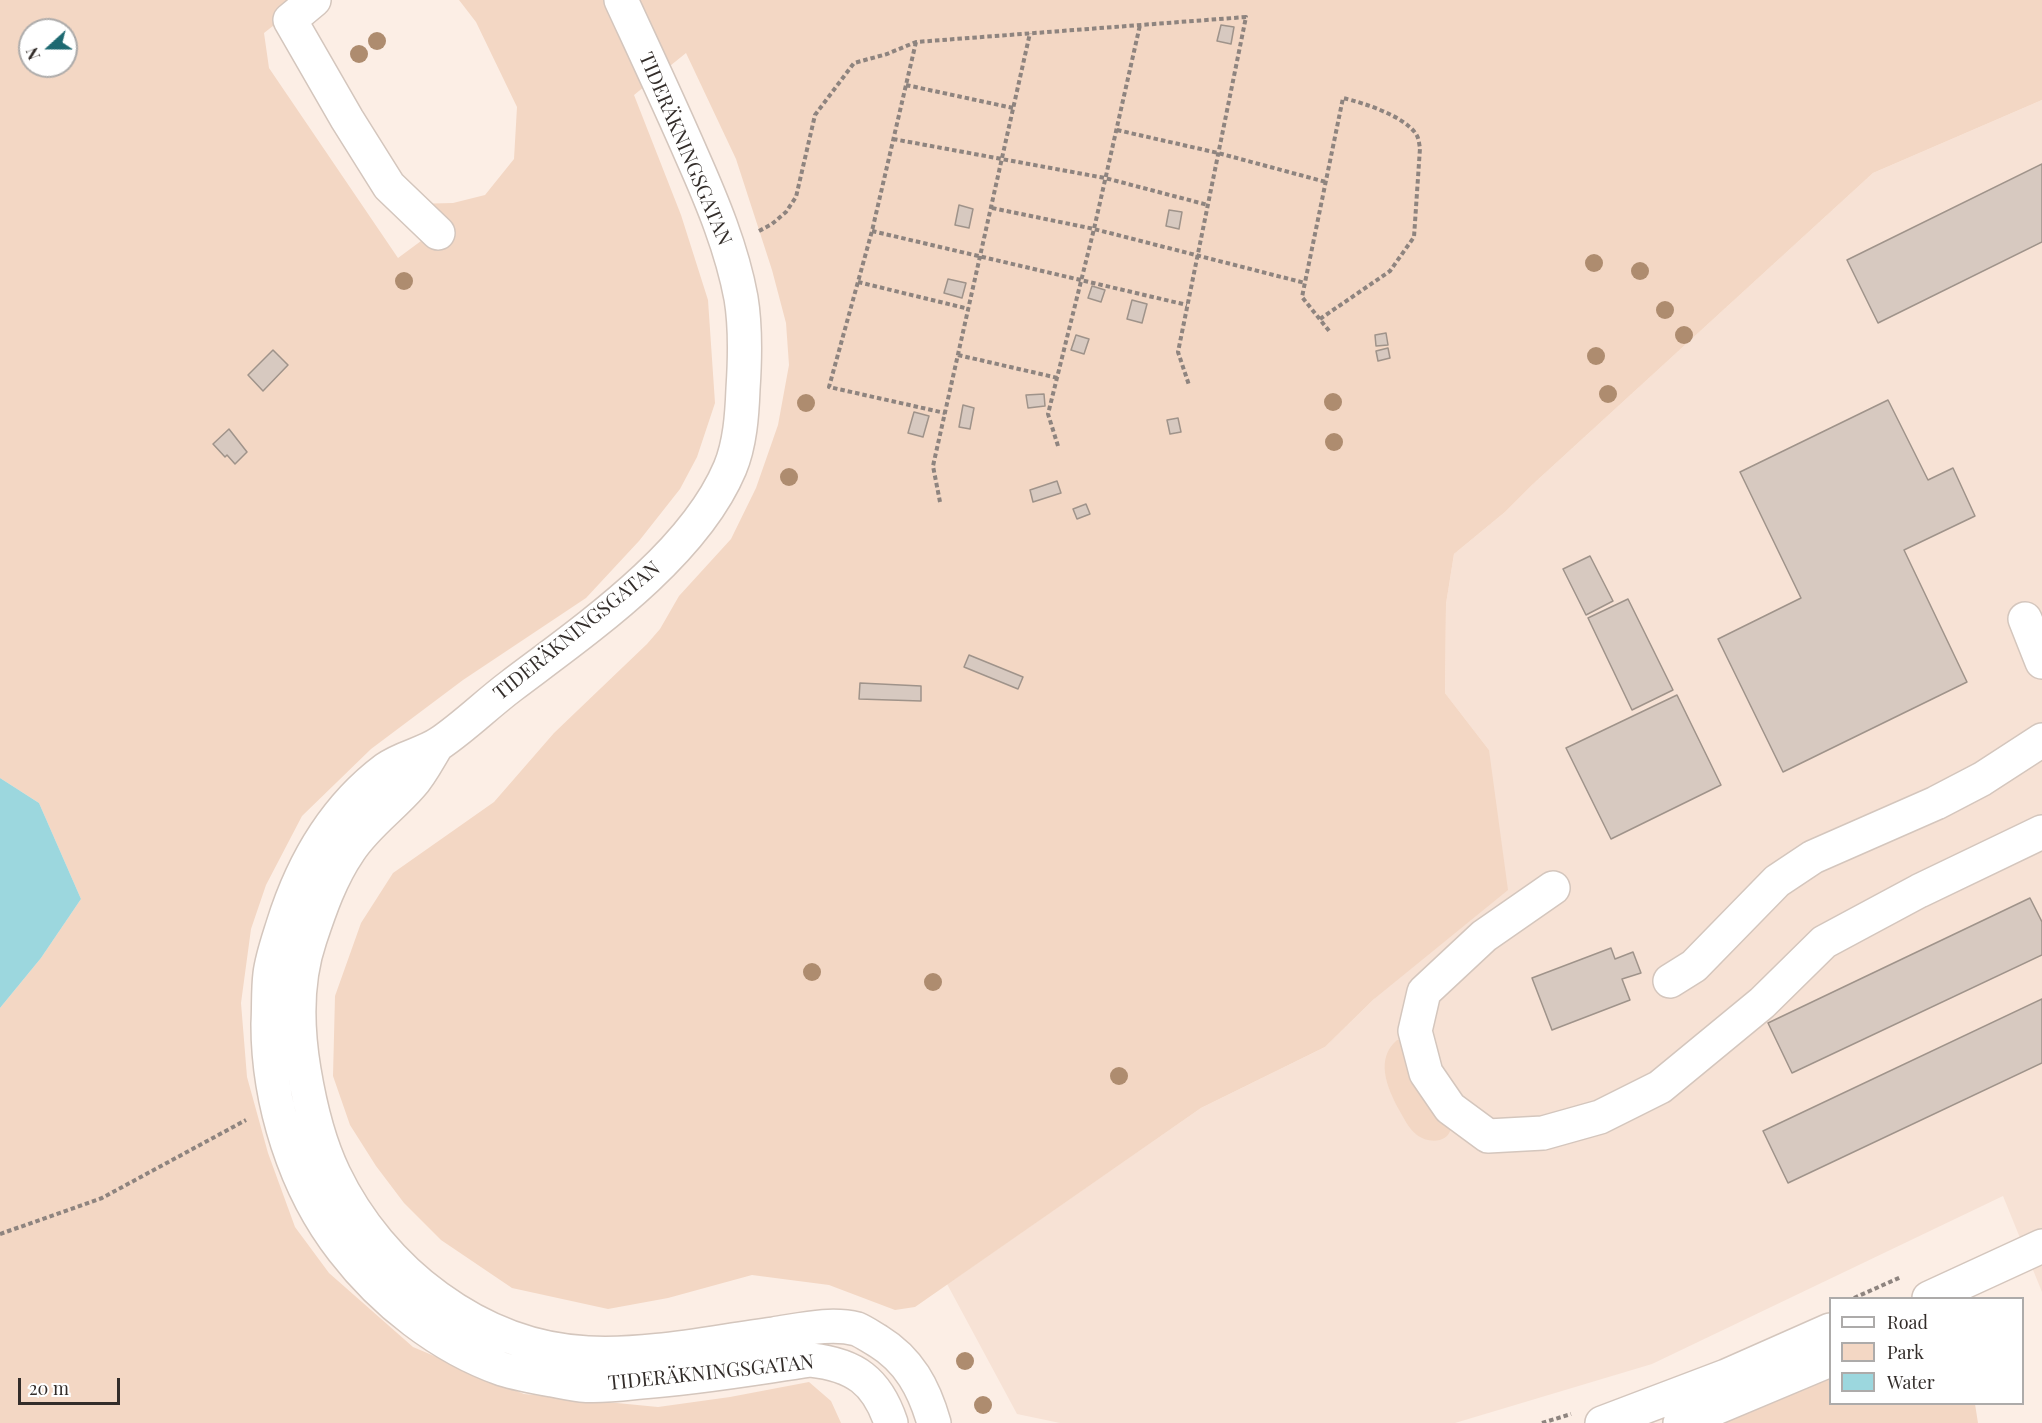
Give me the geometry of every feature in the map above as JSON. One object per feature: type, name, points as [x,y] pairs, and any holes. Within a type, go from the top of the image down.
[{"type":"street","points":[[314,0],[290,20],[389,186],[438,233]]},
{"type":"street","name":"TIDERÄKNINGSGATAN","points":[[621,0],[713,206],[730,256],[741,300],[745,357],[742,417],[731,466],[711,503],[689,534],[659,565],[593,623],[438,745],[411,785],[366,829],[350,849],[335,874],[309,942],[303,973],[299,1041],[313,1121],[333,1173],[370,1233],[427,1291],[492,1329],[526,1342],[586,1353],[657,1350],[827,1326],[860,1330],[895,1352],[909,1368],[920,1384],[934,1423]]},
{"type":"street","points":[[2025,619],[2042,662]]},
{"type":"street","points":[[1670,981],[1694,966],[1777,881],[1813,857],[1936,803],[1982,778],[2042,740]]},
{"type":"street","name":"TIDERÄKNINGSGATAN","points":[[438,745],[392,764],[344,809],[322,836],[306,864],[290,901],[273,962],[269,996],[268,1048],[273,1084],[293,1156],[304,1184],[328,1230],[377,1289],[406,1314],[451,1344],[503,1369],[580,1385],[610,1385],[686,1379],[811,1360],[830,1362],[844,1366],[861,1376],[875,1389],[885,1406],[891,1423]]},
{"type":"street","points":[[1553,888],[1484,936],[1424,992],[1415,1031],[1426,1073],[1450,1108],[1488,1136],[1543,1133],[1600,1117],[1660,1087],[1762,1003],[1824,942],[1919,891],[2042,832]]},
{"type":"street","points":[[1933,1297],[2042,1246]]},
{"type":"street","points":[[1602,1423],[1726,1376],[1829,1329]]},
{"type":"street","points":[[1680,1423],[1829,1360]]},
{"type":"path","points":[[752,235],[772,224],[786,212],[796,197],[815,115],[854,63],[887,54],[916,42],[1246,17],[1178,352],[1189,385]]},
{"type":"path","points":[[1058,446],[1048,414],[1094,229],[1140,25]]},
{"type":"path","points":[[940,502],[933,466],[1030,33]]},
{"type":"path","points":[[916,42],[872,231],[829,387],[945,414]]},
{"type":"path","points":[[906,85],[1013,108]]},
{"type":"path","points":[[1320,319],[1390,271],[1414,237],[1420,148],[1417,135],[1392,117],[1363,103],[1343,98],[1302,297],[1330,332]]},
{"type":"path","points":[[1117,130],[1218,153],[1326,182]]},
{"type":"path","points":[[893,139],[1105,178],[1208,205]]},
{"type":"path","points":[[992,208],[1094,229],[1305,284]]},
{"type":"path","points":[[872,231],[1187,305]]},
{"type":"path","points":[[858,282],[969,309]]},
{"type":"path","points":[[958,355],[1058,378]]},
{"type":"path","points":[[0,1234],[102,1198],[255,1115]]},
{"type":"shaded area","points":[[2042,100],[2042,1292],[2003,1196],[1652,1364],[1455,1423],[1060,1423],[1017,1414],[947,1284],[1201,1108],[1325,1047],[1374,999],[1489,750],[1445,693],[1446,604],[1454,554],[1505,512],[1873,173]]},
{"type":"green space","points":[[0,0],[306,0],[264,33],[269,68],[398,258],[421,241],[412,204],[453,203],[485,195],[514,159],[517,107],[476,22],[459,0],[2042,0],[2042,100],[1873,173],[1505,512],[1454,554],[1446,604],[1445,693],[1489,750],[1508,890],[1374,999],[1325,1047],[1201,1108],[915,1307],[895,1310],[829,1285],[752,1275],[668,1298],[608,1309],[512,1288],[441,1240],[404,1203],[376,1166],[350,1125],[333,1076],[335,996],[361,923],[393,873],[494,802],[554,733],[660,629],[679,596],[731,539],[756,488],[778,425],[789,365],[786,323],[772,270],[736,159],[686,53],[634,95],[681,215],[708,300],[715,403],[697,457],[680,489],[639,541],[586,598],[463,680],[371,749],[302,816],[266,885],[251,929],[241,1003],[247,1077],[268,1153],[295,1227],[329,1273],[413,1347],[524,1394],[658,1407],[730,1397],[809,1382],[831,1401],[841,1423],[0,1423],[0,1008],[41,958],[81,899],[39,803],[0,778]]},
{"type":"green space","points":[[1397,1040],[1403,1040],[1451,1128],[1446,1137],[1442,1139],[1431,1141],[1417,1135],[1406,1123],[1394,1100],[1387,1082],[1385,1064],[1390,1048]]},
{"type":"green space","points":[[1829,1373],[1829,1405],[1975,1405],[1978,1423],[1712,1423]]},
{"type":"water","points":[[0,778],[39,803],[81,899],[41,958],[0,1008]]},
{"type":"building","points":[[1221,25],[1234,27],[1231,44],[1217,41]]},
{"type":"building","points":[[2042,164],[2042,242],[1878,323],[1847,260]]},
{"type":"building","points":[[959,205],[973,209],[969,228],[955,225]]},
{"type":"building","points":[[1169,210],[1182,212],[1179,229],[1166,226]]},
{"type":"building","points":[[948,279],[966,283],[962,298],[944,293]]},
{"type":"building","points":[[1092,286],[1105,290],[1101,302],[1088,298]]},
{"type":"building","points":[[1132,300],[1147,304],[1142,323],[1127,319]]},
{"type":"building","points":[[1386,333],[1388,345],[1376,346],[1375,335]]},
{"type":"building","points":[[1076,335],[1089,339],[1084,354],[1071,350]]},
{"type":"building","points":[[1388,348],[1390,358],[1378,361],[1376,351]]},
{"type":"building","points":[[273,350],[288,365],[263,391],[248,375]]},
{"type":"building","points":[[1044,394],[1045,406],[1028,408],[1026,395]]},
{"type":"building","points":[[1888,400],[1928,480],[1953,468],[1975,516],[1904,550],[1967,682],[1783,772],[1718,639],[1801,598],[1740,472]]},
{"type":"building","points":[[963,405],[974,408],[970,429],[959,427]]},
{"type":"building","points":[[914,412],[929,416],[923,437],[908,433]]},
{"type":"building","points":[[1178,418],[1181,432],[1170,434],[1167,420]]},
{"type":"building","points":[[229,429],[247,452],[235,464],[213,444]]},
{"type":"building","points":[[1057,481],[1061,493],[1033,502],[1030,490]]},
{"type":"building","points":[[1086,504],[1090,514],[1077,519],[1073,509]]},
{"type":"building","points":[[1590,556],[1613,601],[1586,615],[1563,569]]},
{"type":"building","points":[[1628,599],[1673,690],[1632,710],[1588,618]]},
{"type":"building","points":[[969,655],[1023,677],[1018,689],[964,667]]},
{"type":"building","points":[[860,683],[921,686],[921,701],[859,699]]},
{"type":"building","points":[[1677,695],[1721,785],[1611,839],[1566,748]]},
{"type":"building","points":[[2030,898],[2042,922],[2042,955],[1792,1073],[1768,1023]]},
{"type":"building","points":[[1611,948],[1615,959],[1633,952],[1641,973],[1622,979],[1630,1000],[1552,1030],[1532,978]]},
{"type":"building","points":[[2042,999],[2042,1063],[1788,1183],[1763,1131]]}]
